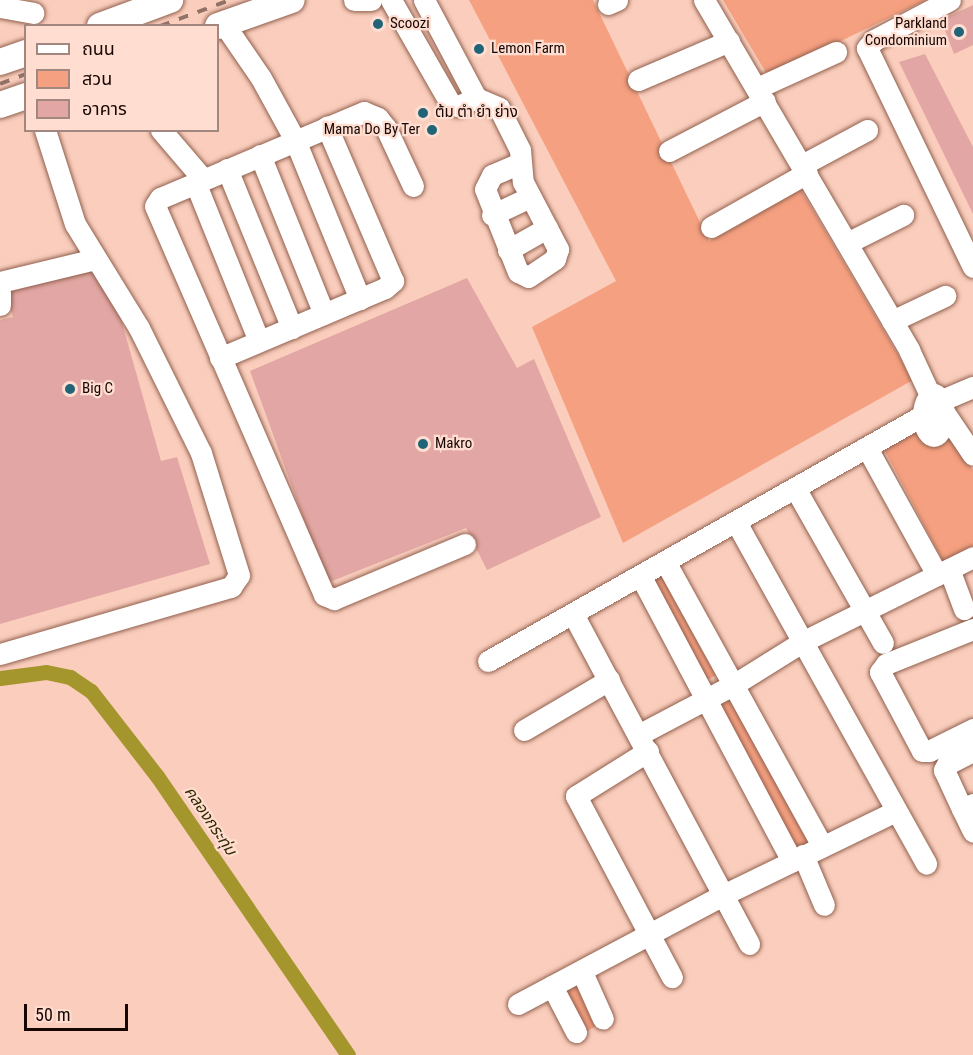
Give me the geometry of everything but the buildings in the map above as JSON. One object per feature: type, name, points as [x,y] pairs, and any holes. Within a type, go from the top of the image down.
[{"type":"main road","points":[[103,24],[130,6],[170,0]]},
{"type":"main road","points":[[221,25],[292,0]]},
{"type":"main road","points":[[0,62],[24,54]]},
{"type":"main road","points":[[0,105],[24,97]]},
{"type":"street","points":[[354,0],[371,0]]},
{"type":"street","points":[[391,0],[450,103],[458,106],[476,98]]},
{"type":"street","points":[[424,0],[476,98],[499,108],[520,150],[523,182],[558,255],[528,277],[518,272],[492,215],[485,189],[487,180],[520,164]]},
{"type":"street","points":[[704,0],[892,321],[935,404],[973,455]]},
{"type":"street","points":[[950,0],[874,40],[867,48],[973,267]]},
{"type":"street","points":[[0,7],[33,13]]},
{"type":"street","points":[[221,25],[261,78],[295,140],[360,299]]},
{"type":"street","points":[[638,80],[729,41]]},
{"type":"street","points":[[669,152],[761,94],[836,52]]},
{"type":"street","points":[[413,186],[378,118],[364,112],[160,198],[155,206],[327,597],[334,598],[465,544]]},
{"type":"street","points":[[220,358],[389,286],[394,277],[327,127]]},
{"type":"street","points":[[711,227],[867,130]]},
{"type":"street","points":[[0,654],[231,587],[239,575],[201,453],[140,328],[95,259],[71,216],[46,132]]},
{"type":"street","points":[[162,132],[199,181],[259,341]]},
{"type":"street","points":[[260,155],[324,314]]},
{"type":"street","points":[[227,169],[292,328]]},
{"type":"street","points":[[492,215],[530,197]]},
{"type":"street","points":[[847,243],[903,215]]},
{"type":"street","points":[[508,250],[547,228]]},
{"type":"street","points":[[0,282],[95,259]]},
{"type":"street","points":[[0,292],[0,305]]},
{"type":"street","points":[[892,321],[945,296]]},
{"type":"street","points":[[488,661],[867,448],[935,404],[973,387]]},
{"type":"street","points":[[867,448],[964,609]]},
{"type":"street","points":[[795,488],[883,643]]},
{"type":"street","points":[[736,522],[926,864]]},
{"type":"street","points":[[672,977],[576,796],[644,743],[706,699],[802,642],[973,557]]},
{"type":"street","points":[[666,563],[733,685],[806,854],[824,905]]},
{"type":"street","points":[[641,577],[706,699],[806,854]]},
{"type":"street","points":[[573,614],[725,894],[749,944]]},
{"type":"street","points":[[973,629],[886,664],[880,672],[922,751],[929,751],[973,729]]},
{"type":"street","points":[[524,730],[609,680]]},
{"type":"street","points":[[973,751],[944,768],[968,807],[973,832]]},
{"type":"street","points":[[518,1004],[650,936],[725,894],[896,811]]},
{"type":"street","points":[[582,972],[603,1019]]},
{"type":"street","points":[[552,986],[576,1032]]},
{"type":"green space","points":[[469,0],[593,0],[709,241],[801,190],[913,380],[623,543],[532,327],[616,281]]},
{"type":"green space","points":[[723,0],[926,0],[768,76]]},
{"type":"green space","points":[[937,417],[973,470],[973,550],[945,565],[885,451],[890,444]]},
{"type":"green space","points":[[664,571],[718,674],[703,682],[648,579]]},
{"type":"green space","points":[[733,694],[815,842],[795,853],[713,705]]},
{"type":"green space","points":[[574,982],[598,1025],[584,1033],[560,990]]},
{"type":"waterway","name":"คลองกระทุ่ม","points":[[0,678],[46,672],[70,677],[91,691],[157,776],[348,1055]]},
{"type":"railway","points":[[165,24],[230,0]]},
{"type":"railway","points":[[0,84],[24,75]]},
{"type":"place","name":"Scoozi","points":[[378,24]]},
{"type":"place","name":"Parkland Condominium","points":[[959,32]]},
{"type":"place","name":"Lemon Farm","points":[[479,49]]},
{"type":"place","name":"ต้ม ตำ ยำ ย่าง","points":[[423,113]]},
{"type":"place","name":"Mama Do By Ter","points":[[432,130]]},
{"type":"place","name":"Big C","points":[[70,389]]},
{"type":"place","name":"Makro","points":[[423,444]]}]
